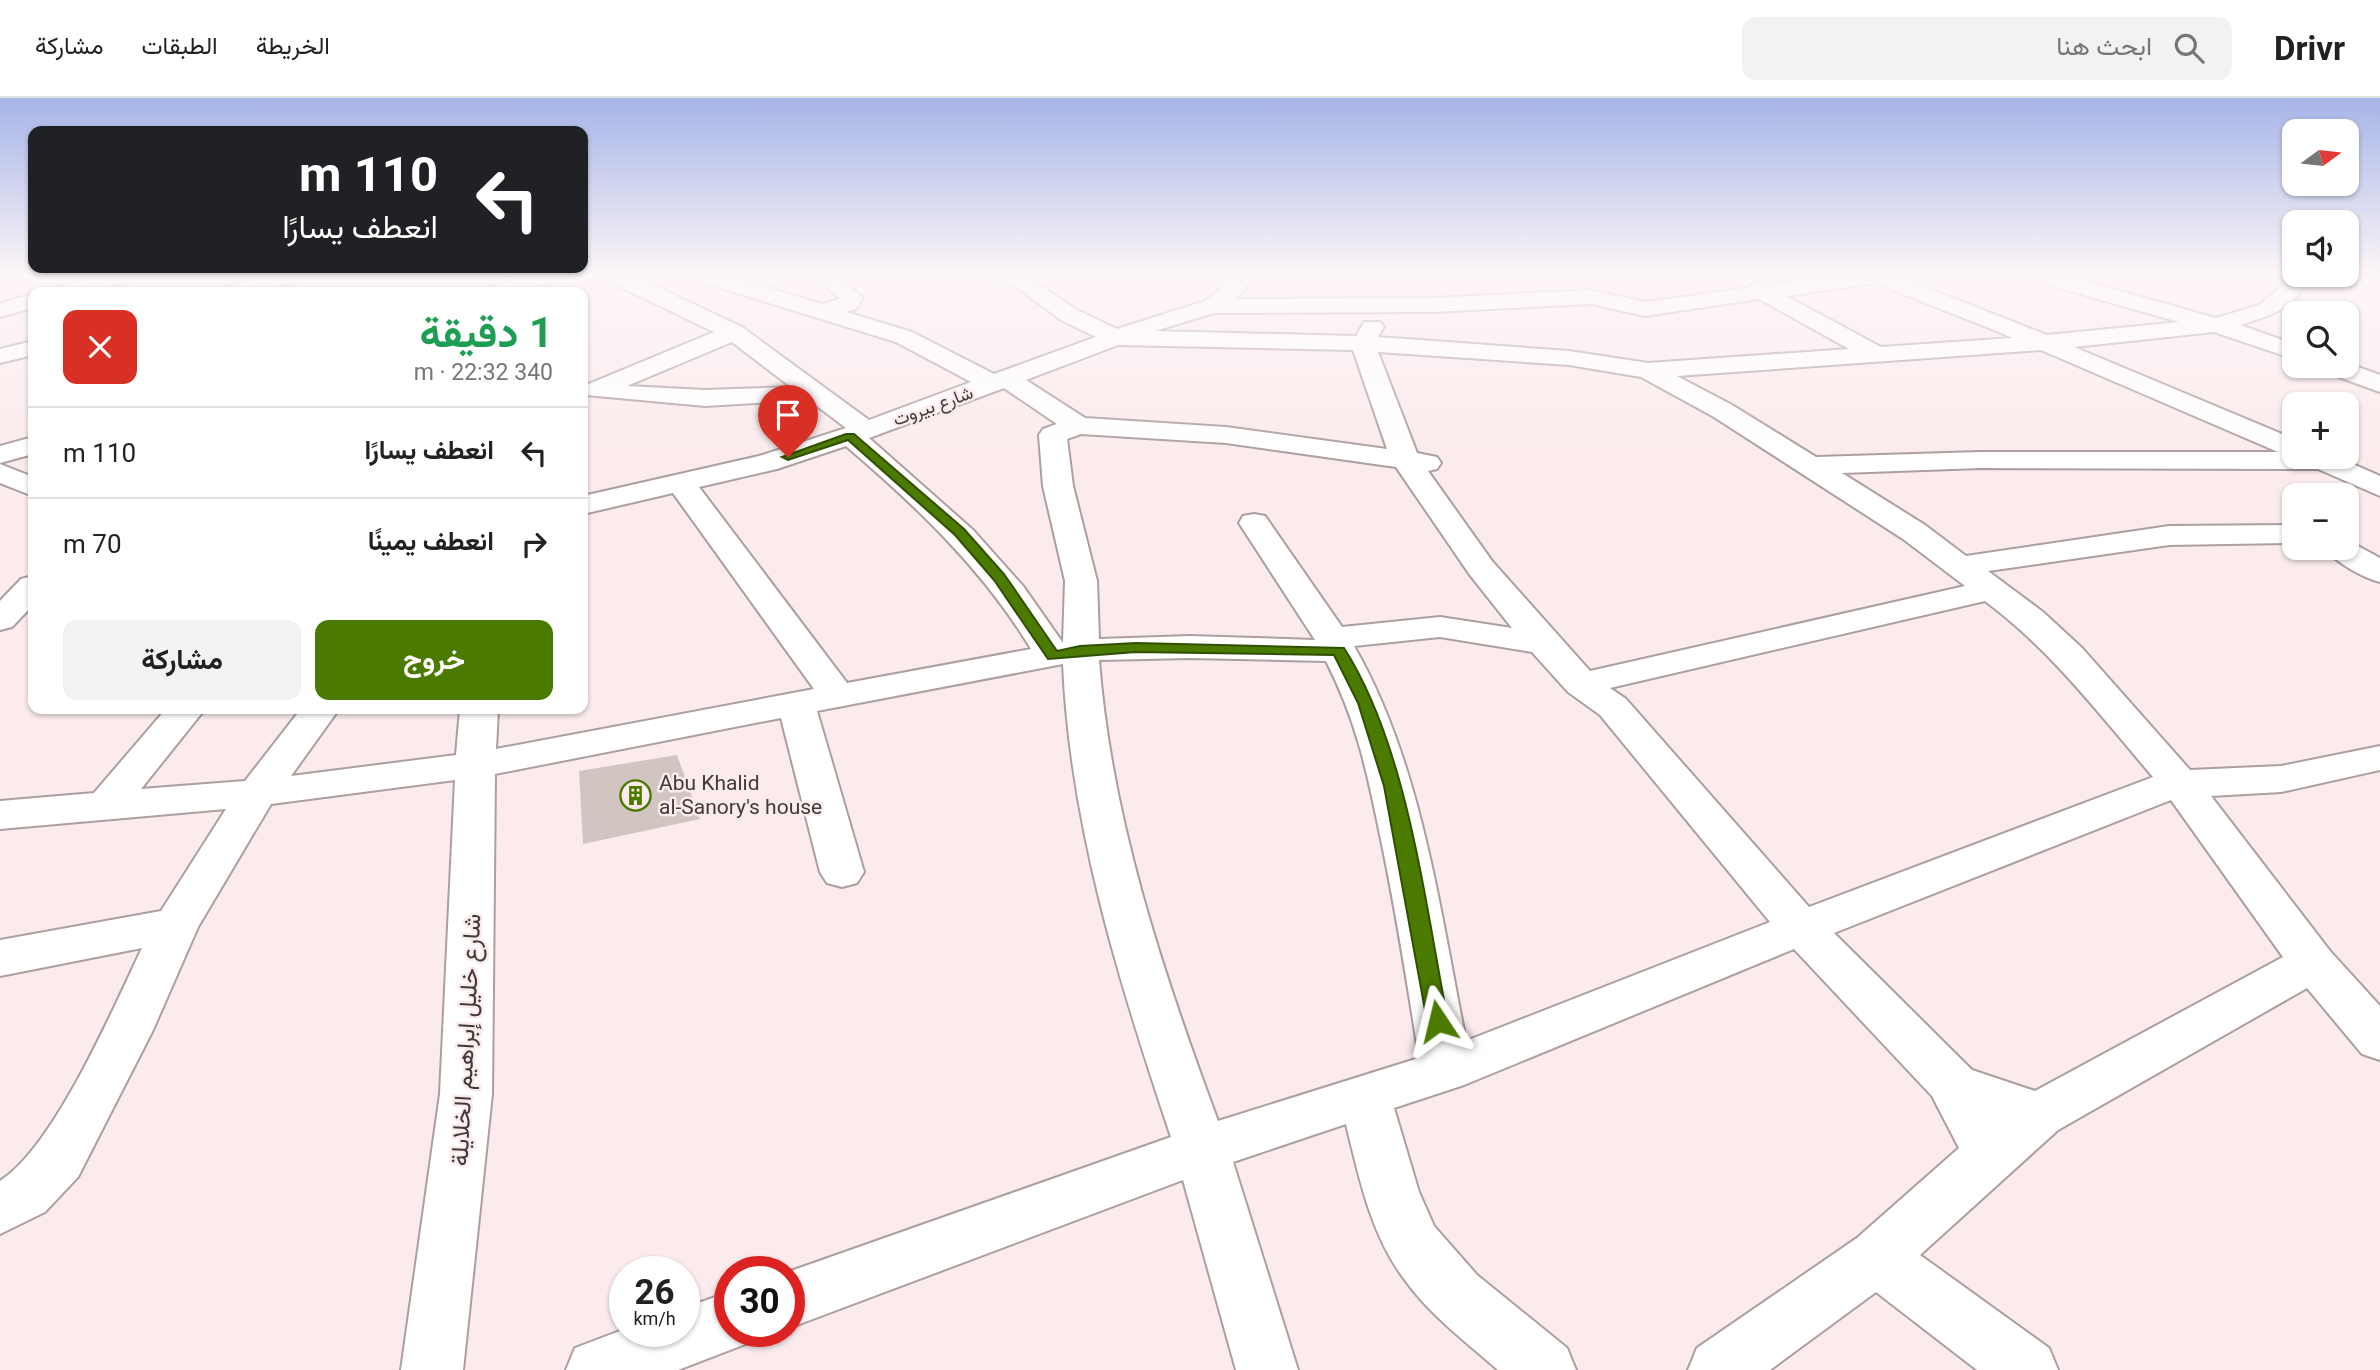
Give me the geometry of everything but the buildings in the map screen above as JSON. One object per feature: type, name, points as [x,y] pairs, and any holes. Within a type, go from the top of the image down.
[{"type":"street","points":[[591,383],[632,374],[726,335]]},
{"type":"street","points":[[739,335],[815,392],[858,433],[959,532],[1067,653],[1123,904],[1150,1002],[1202,1149],[1267,1370]]},
{"type":"street","points":[[899,335],[1000,382],[1078,426]]},
{"type":"street","points":[[1112,335],[1117,338],[1314,340],[1328,335]]},
{"type":"street","name":"شارع بيروت","points":[[588,504],[682,485],[767,463],[858,433],[1124,335]]},
{"type":"street","points":[[1373,335],[1417,461],[1481,568],[1543,643],[1598,690]]},
{"type":"street","points":[[1443,335],[1648,371],[2116,335]]},
{"type":"street","points":[[1842,335],[1875,354]]},
{"type":"street","points":[[2023,335],[2282,444]]},
{"type":"street","points":[[2246,335],[2282,348]]},
{"type":"street","points":[[0,356],[28,349]]},
{"type":"street","points":[[1648,371],[1723,411],[1963,566],[1994,589],[2069,656],[2179,782],[2314,962],[2380,1040]]},
{"type":"street","points":[[2359,376],[2380,384]]},
{"type":"street","points":[[591,383],[656,397],[744,400],[815,392]]},
{"type":"street","points":[[1067,653],[1083,620],[1081,581],[1058,485],[1052,435],[1078,426],[1226,435],[1417,461],[1598,690],[1801,928],[1954,1084],[1962,1106],[1991,1153]]},
{"type":"street","points":[[0,433],[28,442]]},
{"type":"street","points":[[0,454],[28,446]]},
{"type":"street","points":[[1810,466],[1980,460],[2282,459]]},
{"type":"street","points":[[2341,469],[2380,487]]},
{"type":"street","points":[[0,473],[28,485]]},
{"type":"street","points":[[588,483],[618,498]]},
{"type":"street","points":[[682,485],[839,697]]},
{"type":"street","points":[[1254,523],[1336,645],[1366,703],[1392,786],[1446,1070]]},
{"type":"street","points":[[1963,566],[2136,538],[2233,532],[2282,534]]},
{"type":"street","points":[[2359,559],[2380,572]]},
{"type":"street","points":[[1598,690],[1994,589]]},
{"type":"street","points":[[0,622],[28,591]]},
{"type":"street","points":[[0,622],[28,619]]},
{"type":"street","points":[[0,815],[257,793],[475,765],[1067,653],[1190,647],[1336,645],[1440,627],[1543,643]]},
{"type":"street","points":[[797,706],[842,872]]},
{"type":"street","points":[[105,807],[182,714]]},
{"type":"street","points":[[0,1209],[39,1185],[59,1160],[128,1030],[176,925],[257,793],[316,714]]},
{"type":"street","name":"شارع خليل إبراهيم الخلايلة","points":[[432,1370],[460,1172],[468,1067],[475,765],[479,714]]},
{"type":"street","points":[[805,1294],[1202,1149],[1446,1070],[1801,928],[2179,782],[2246,783],[2315,773],[2380,758]]},
{"type":"street","points":[[0,958],[176,925]]},
{"type":"street","points":[[1719,1370],[1877,1257],[1991,1153],[2039,1114],[2314,962]]},
{"type":"street","points":[[1954,1084],[2039,1114]]},
{"type":"street","points":[[1365,1098],[1392,1192],[1413,1244],[1456,1291],[1545,1370]]},
{"type":"street","points":[[1877,1257],[2027,1370]]},
{"type":"street","points":[[597,1370],[714,1327]]},
{"type":"place","name":"Abu Khalid al-Sanory's house","points":[[636,795]]},
{"type":"route","points":[[788,457],[850,436],[959,532],[1028,615],[1053,656],[1080,650],[1190,647],[1339,651],[1366,703],[1392,786],[1438,1021]]}]
